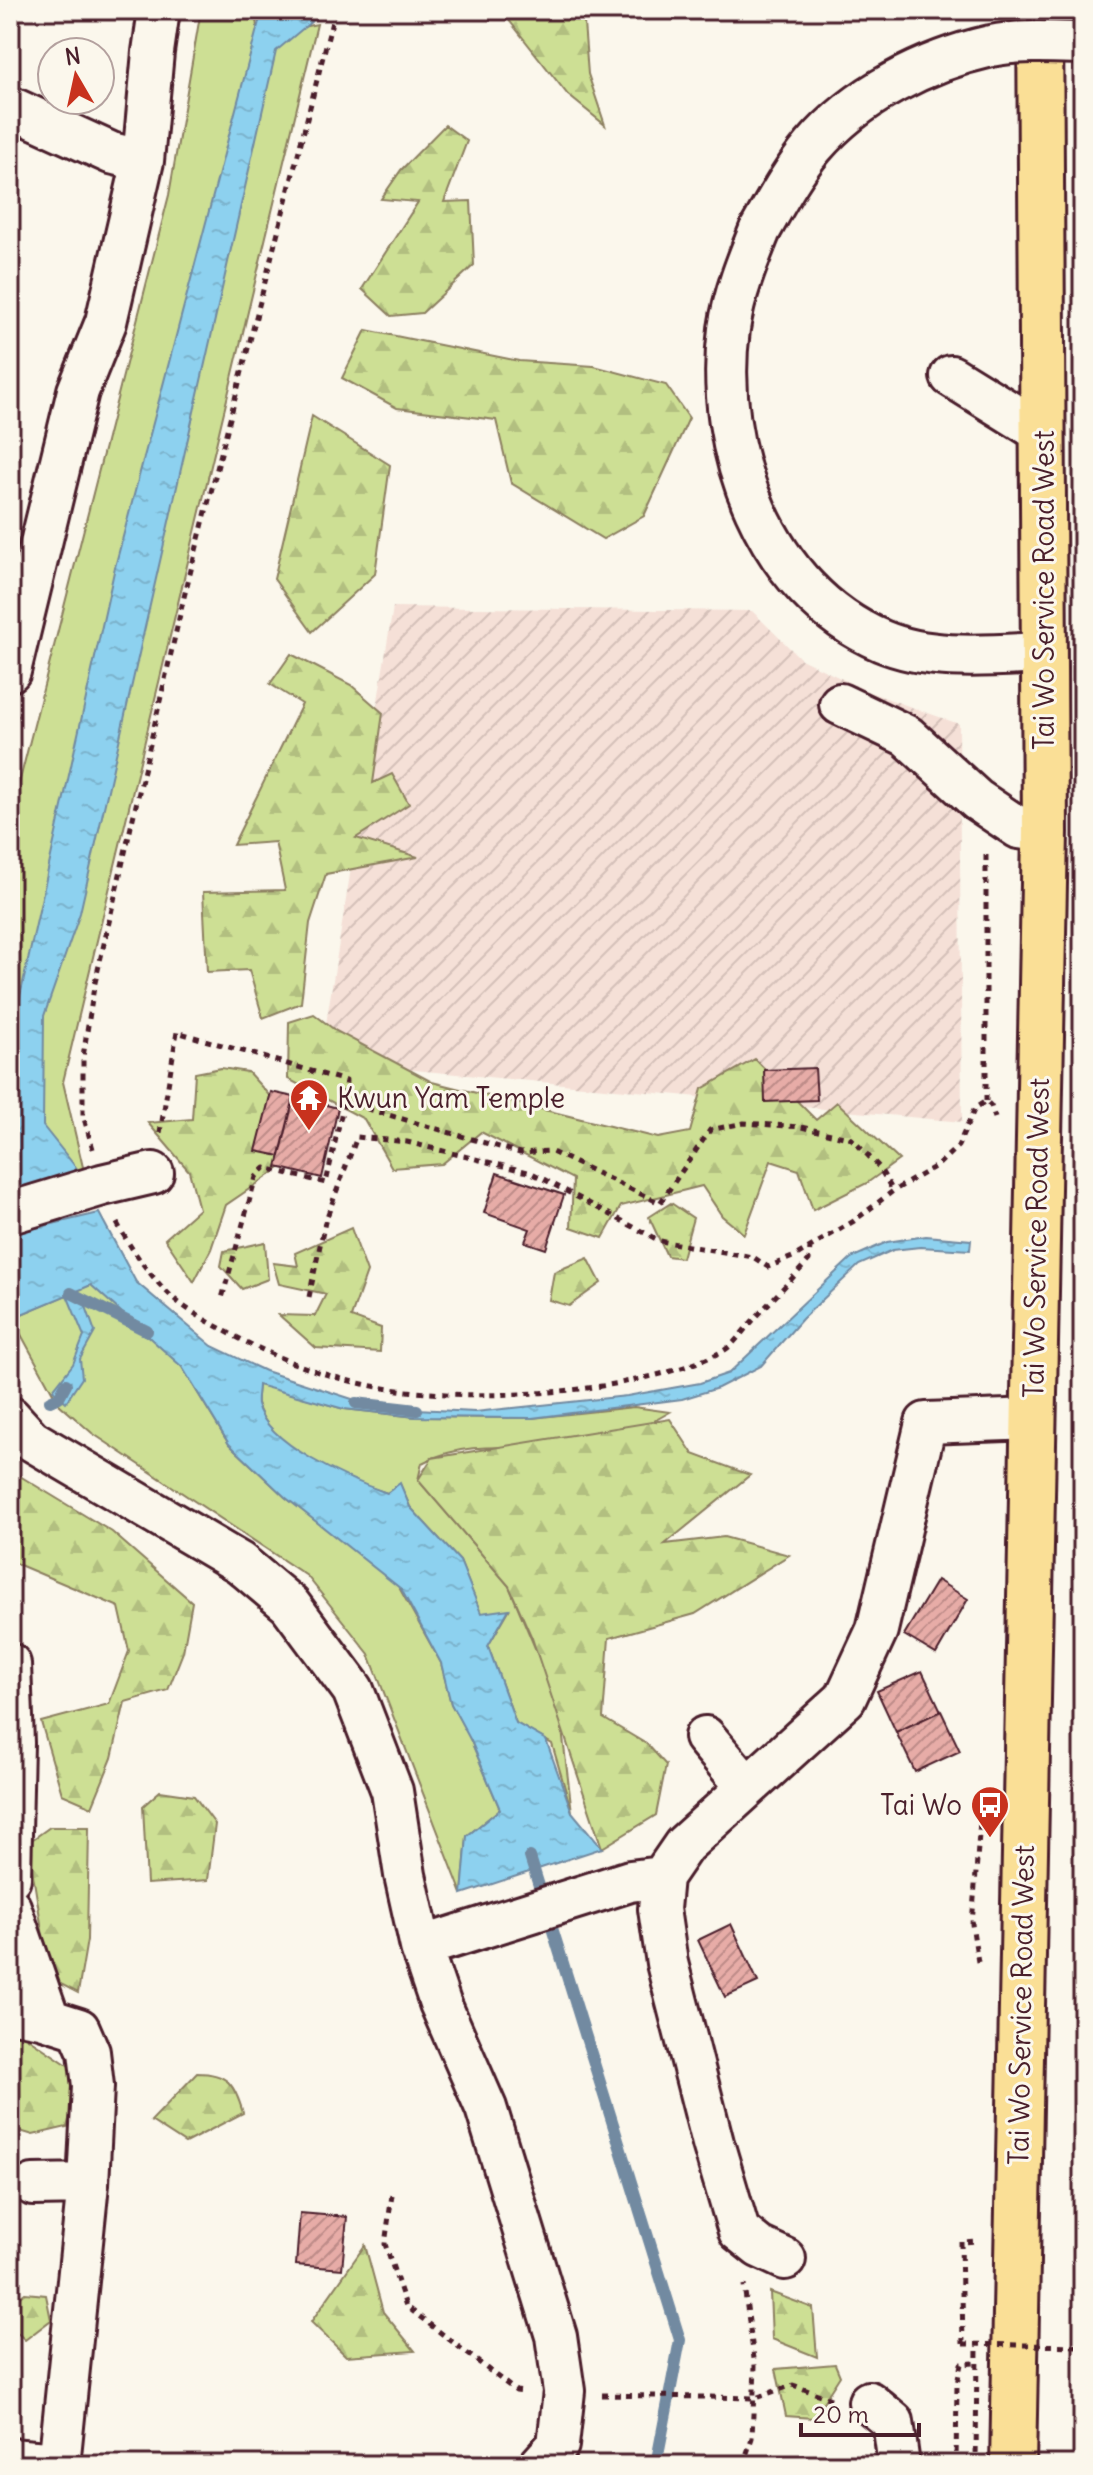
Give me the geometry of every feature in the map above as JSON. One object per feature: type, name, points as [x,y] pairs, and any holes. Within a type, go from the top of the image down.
[{"type":"main road","name":"Tai Wo Service Road West","points":[[1013,2465],[1045,832],[1040,10]]},
{"type":"street","points":[[10,671],[78,391],[106,322],[143,161],[159,10]]},
{"type":"street","points":[[1045,653],[945,654],[909,649],[882,640],[843,619],[790,569],[774,545],[744,483],[735,452],[726,393],[729,326],[746,264],[760,230],[811,149],[830,129],[881,90],[915,72],[991,46],[1021,42],[1083,43]]},
{"type":"street","points":[[10,107],[111,153],[143,161]]},
{"type":"street","points":[[951,376],[1043,433]]},
{"type":"street","points":[[840,704],[907,736],[977,800],[1019,828],[1045,832]]},
{"type":"street","points":[[10,1213],[153,1173]]},
{"type":"street","points":[[421,1947],[646,1879],[845,1699],[877,1630],[925,1415],[1034,1419]]},
{"type":"street","points":[[10,1417],[31,1440],[240,1563],[290,1605],[353,1690],[392,1791],[405,1875],[421,1947],[440,2003],[486,2108],[574,2393],[558,2445],[540,2465]]},
{"type":"street","points":[[10,1664],[13,1743],[10,1878]]},
{"type":"street","points":[[705,1737],[747,1787]]},
{"type":"street","points":[[646,1879],[659,1909],[667,1963],[739,2231],[759,2247],[785,2259]]},
{"type":"street","points":[[10,1907],[49,2019]]},
{"type":"street","points":[[10,2011],[79,2029],[89,2052],[93,2086],[88,2184],[59,2464],[10,2459]]},
{"type":"street","points":[[33,2185],[88,2184]]},
{"type":"street","points":[[869,2402],[893,2422],[899,2465]]},
{"type":"path","points":[[335,10],[184,597],[94,987],[83,1057],[83,1115],[97,1187],[131,1249],[172,1297],[258,1349],[313,1370],[363,1384],[403,1390],[474,1394],[544,1393],[618,1382],[703,1360],[726,1350],[809,1260],[810,1247]]},
{"type":"path","points":[[989,808],[986,821],[986,1101],[995,1119]]},
{"type":"path","points":[[153,1173],[177,1032],[346,1081],[326,1183],[265,1168],[256,1177],[221,1302]]},
{"type":"path","points":[[309,1297],[325,1222],[357,1137],[407,1142],[532,1173],[660,1241],[753,1257],[768,1267],[854,1221],[893,1191],[938,1165],[958,1146],[975,1108],[986,1101]]},
{"type":"path","points":[[344,1102],[520,1153],[550,1151],[660,1203],[710,1130],[744,1123],[801,1127],[852,1139],[879,1167],[893,1191]]},
{"type":"path","points":[[392,2195],[385,2244],[406,2306],[516,2391],[741,2399],[755,2398],[793,2385],[843,2404],[869,2402]]},
{"type":"path","points":[[961,2242],[963,2344],[1083,2346]]},
{"type":"path","points":[[976,2465],[977,2345]]},
{"type":"path","points":[[956,2465],[957,2384],[961,2364],[990,2363]]},
{"type":"path","points":[[743,2465],[752,2438],[755,2398]]},
{"type":"shaded area","points":[[393,607],[752,611],[801,659],[869,692],[959,724],[962,1122],[320,1061]]},
{"type":"green space","points":[[201,10],[255,10],[258,36],[317,24],[63,1082],[86,1180],[10,1143],[10,819],[169,195]]},
{"type":"green space","points":[[501,10],[583,10],[588,74],[605,125],[568,95]]},
{"type":"green space","points":[[445,125],[467,141],[444,202],[471,201],[474,265],[422,313],[391,316],[362,289],[418,202],[381,199],[401,170]]},
{"type":"green space","points":[[366,330],[519,361],[594,366],[666,385],[689,418],[644,516],[603,539],[511,483],[496,420],[397,408],[342,378]]},
{"type":"green space","points":[[312,416],[390,465],[375,574],[312,632],[274,579]]},
{"type":"green space","points":[[291,654],[351,685],[383,713],[373,783],[392,774],[409,804],[356,838],[418,857],[326,874],[310,923],[301,1003],[263,1018],[249,970],[207,972],[203,892],[285,890],[275,842],[233,845],[302,704],[270,684]]},
{"type":"green space","points":[[314,1014],[336,1031],[432,1082],[658,1138],[690,1132],[702,1089],[755,1059],[816,1120],[837,1102],[899,1160],[867,1183],[813,1210],[799,1170],[771,1161],[744,1234],[722,1216],[702,1186],[621,1206],[603,1238],[571,1227],[573,1179],[481,1132],[442,1164],[392,1168],[364,1119],[288,1079],[289,1022]]},
{"type":"green space","points":[[221,1068],[248,1072],[278,1105],[305,1151],[226,1205],[211,1249],[194,1282],[165,1239],[199,1209],[189,1171],[148,1123],[192,1119],[195,1073]]},
{"type":"green space","points":[[671,1203],[693,1218],[682,1258],[667,1256],[649,1217]]},
{"type":"green space","points":[[351,1228],[367,1272],[351,1317],[381,1328],[380,1352],[316,1348],[279,1315],[315,1316],[326,1294],[279,1284],[273,1263],[298,1266],[295,1253]]},
{"type":"green space","points":[[265,1242],[268,1279],[242,1289],[221,1266],[224,1251]]},
{"type":"green space","points":[[588,1258],[601,1283],[569,1306],[549,1300],[554,1272]]},
{"type":"green space","points":[[97,1282],[179,1362],[229,1444],[285,1497],[396,1582],[441,1663],[451,1704],[469,1736],[500,1809],[467,1836],[462,1894],[369,1654],[307,1576],[92,1433],[59,1404],[12,1318]]},
{"type":"green space","points":[[258,1384],[344,1409],[416,1417],[532,1418],[634,1407],[670,1412],[625,1435],[590,1445],[460,1450],[422,1463],[418,1480],[509,1586],[559,1705],[572,1812],[552,1744],[516,1723],[488,1646],[509,1610],[481,1614],[460,1561],[410,1507],[400,1484],[387,1493],[351,1480],[311,1460],[276,1434],[257,1403]]},
{"type":"green space","points":[[670,1419],[693,1454],[750,1475],[665,1544],[724,1537],[789,1555],[695,1614],[609,1638],[603,1718],[648,1745],[666,1765],[656,1815],[602,1848],[532,1638],[509,1586],[418,1480],[432,1458]]},
{"type":"green space","points":[[10,1470],[112,1532],[192,1602],[183,1652],[168,1690],[125,1702],[112,1758],[92,1807],[62,1794],[41,1722],[109,1704],[129,1651],[119,1607],[10,1561]]},
{"type":"green space","points":[[160,1791],[194,1796],[215,1824],[208,1880],[147,1884],[143,1806]]},
{"type":"green space","points":[[50,1827],[89,1827],[87,1940],[78,1993],[47,1977],[29,1842]]},
{"type":"green space","points":[[10,2026],[81,2074],[67,2127],[33,2135],[10,2128]]},
{"type":"green space","points":[[197,2073],[216,2075],[229,2082],[243,2113],[185,2143],[151,2121]]},
{"type":"green space","points":[[365,2245],[383,2312],[415,2351],[346,2356],[311,2322]]},
{"type":"green space","points":[[770,2292],[813,2308],[817,2357],[772,2339]]},
{"type":"green space","points":[[25,2293],[46,2295],[51,2320],[25,2340],[10,2326],[10,2304]]},
{"type":"green space","points":[[835,2364],[840,2376],[813,2418],[786,2416],[776,2369]]},
{"type":"water","points":[[262,10],[318,10],[318,16],[276,51],[80,913],[44,1016],[43,1126],[86,1180],[10,1201],[10,1089],[19,1001],[115,567]]},
{"type":"water","points":[[99,1213],[136,1282],[212,1346],[265,1371],[377,1407],[475,1412],[627,1396],[700,1383],[729,1373],[851,1258],[887,1242],[926,1236],[971,1240],[970,1250],[920,1247],[893,1250],[859,1265],[802,1319],[761,1366],[718,1388],[682,1399],[532,1418],[416,1417],[344,1409],[258,1385],[257,1404],[276,1433],[312,1459],[371,1487],[387,1493],[400,1483],[410,1507],[460,1561],[481,1613],[509,1609],[488,1646],[516,1723],[546,1740],[572,1812],[602,1848],[462,1894],[467,1836],[500,1809],[471,1741],[451,1704],[441,1663],[401,1589],[285,1497],[229,1444],[182,1367],[91,1285],[77,1291],[82,1295],[95,1332],[80,1359],[82,1378],[66,1402],[53,1390],[73,1364],[84,1336],[67,1295],[12,1318],[10,1234]]},
{"type":"building","points":[[815,1068],[817,1100],[765,1102],[764,1070]]},
{"type":"building","points":[[271,1092],[294,1097],[280,1156],[256,1151]]},
{"type":"building","name":"Kwun Yam Temple","points":[[294,1097],[338,1108],[322,1178],[277,1167]]},
{"type":"building","points":[[497,1173],[564,1195],[546,1249],[525,1242],[530,1229],[484,1213]]},
{"type":"building","points":[[937,1580],[968,1599],[936,1654],[904,1635]]},
{"type":"building","points":[[922,1671],[941,1711],[896,1732],[877,1691]]},
{"type":"building","points":[[941,1711],[960,1751],[915,1772],[896,1732]]},
{"type":"building","points":[[731,1924],[758,1982],[725,1997],[698,1940]]},
{"type":"building","points":[[300,2213],[347,2217],[342,2269],[296,2265]]},
{"type":"waterway","points":[[71,1293],[147,1331]]},
{"type":"waterway","points":[[50,1401],[59,1397],[66,1384]]},
{"type":"waterway","points":[[356,1403],[417,1410]]},
{"type":"waterway","points":[[530,1857],[680,2340],[656,2465]]},
{"type":"place","name":"Kwun Yam Temple","points":[[309,1132]]},
{"type":"place","name":"Tai Wo","points":[[990,1839]]}]
